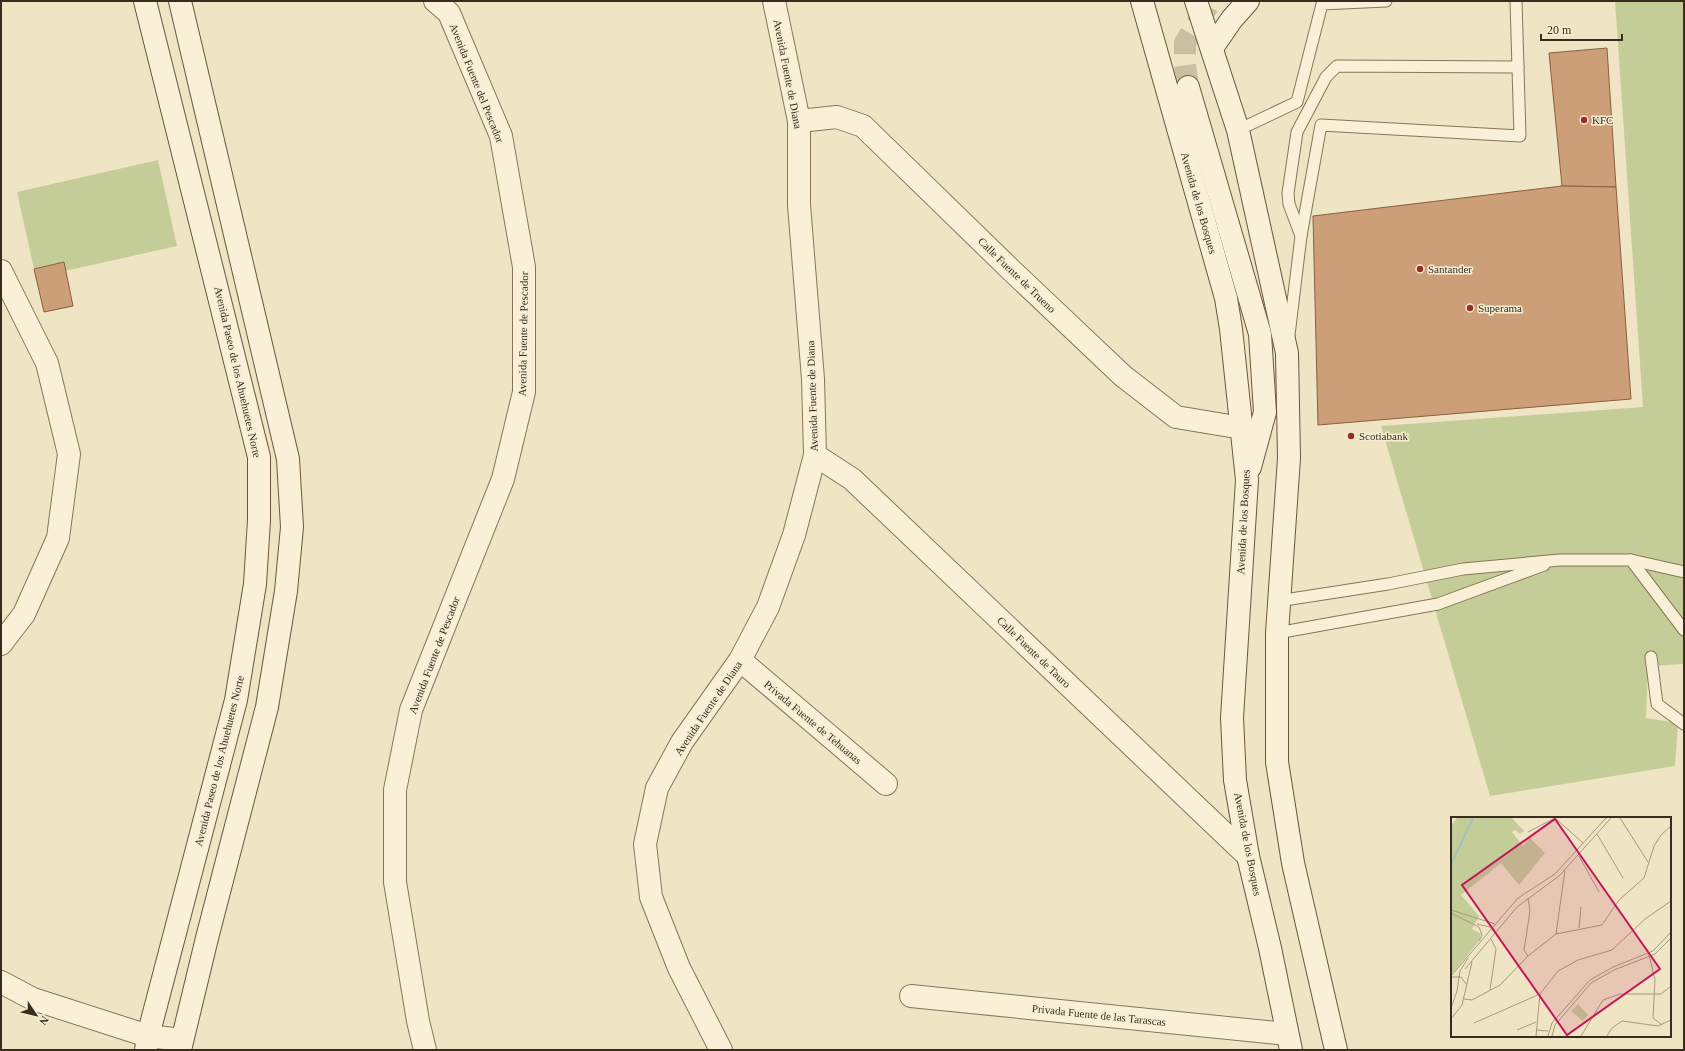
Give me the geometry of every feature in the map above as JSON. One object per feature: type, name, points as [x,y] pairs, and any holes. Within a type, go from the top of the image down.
[{"type":"street","name":"Avenida Paseo de los Ahuehuetes Norte","points":[[145,1],[259,457],[259,520],[255,584],[236,700],[147,1043]]},
{"type":"street","points":[[1,982],[33,999],[147,1043],[181,1045],[266,707],[286,591],[292,527],[288,459],[180,1]]},
{"type":"street","name":"Avenida Fuente de Diana","points":[[721,1050],[679,968],[651,897],[645,844],[657,788],[682,742],[740,660],[771,600],[794,535],[815,455],[813,379],[799,205],[799,121],[774,1]]},
{"type":"street","name":"Avenida de los Bosques","points":[[1142,1],[1226,298],[1232,329],[1247,480],[1232,718],[1235,780],[1248,856],[1270,948],[1289,1042]]},
{"type":"street","points":[[1196,1],[1238,130],[1287,353],[1289,458],[1278,601],[1277,762],[1293,863],[1336,1050]]},
{"type":"street","points":[[1212,48],[1232,19],[1248,1]]},
{"type":"street","name":"Avenida Fuente del Pescador","points":[[446,5],[500,136],[524,267]]},
{"type":"street","points":[[1188,87],[1260,334],[1265,412],[1247,480]]},
{"type":"street","name":"Calle Fuente de Trueno","points":[[799,121],[837,117],[863,126],[1010,269],[1124,376],[1176,417],[1242,428]]},
{"type":"street","name":"Avenida Fuente de Pescador","points":[[425,1050],[418,1021],[395,882],[395,790],[411,710],[503,479],[524,392],[524,267]]},
{"type":"street","points":[[1,271],[47,363],[69,454],[58,538],[24,614],[1,644]]},
{"type":"street","name":"Calle Fuente de Tauro","points":[[815,455],[852,479],[1248,856]]},
{"type":"street","name":"Privada Fuente de Tehuanas","points":[[740,660],[886,784]]},
{"type":"street","name":"Privada Fuente de las Tarascas","points":[[911,996],[1289,1042]]},
{"type":"lane","points":[[1297,102],[1322,4],[1386,1]]},
{"type":"lane","points":[[1297,102],[1306,114],[1321,125],[1520,136],[1516,1]]},
{"type":"lane","points":[[1301,236],[1289,204],[1288,193],[1297,132],[1326,77],[1337,66],[1518,67]]},
{"type":"lane","points":[[1238,130],[1297,102]]},
{"type":"lane","points":[[1287,353],[1301,236],[1321,125]]},
{"type":"lane","points":[[1277,633],[1438,604],[1560,560]]},
{"type":"lane","points":[[1278,601],[1388,584],[1464,569],[1560,560],[1631,560],[1684,572]]},
{"type":"lane","points":[[1631,560],[1684,630]]},
{"type":"lane","points":[[1651,657],[1657,704],[1684,724]]},
{"type":"green space","points":[[1615,1],[1684,1],[1684,664],[1648,666],[1646,718],[1678,723],[1675,766],[1490,796],[1381,426],[1643,407]]},
{"type":"green space","points":[[158,160],[177,246],[65,271],[63,262],[34,269],[17,192]]},
{"type":"building","name":"KFC","points":[[1607,48],[1616,187],[1562,186],[1549,53]]},
{"type":"building","name":"Superama","points":[[1562,186],[1616,187],[1631,399],[1318,425],[1313,216]]},
{"type":"building","points":[[64,262],[73,306],[44,312],[34,269]]},
{"type":"tunnel","points":[[1188,87],[1185,65],[1185,43],[1211,1]]},
{"type":"place","name":"KFC","points":[[1584,120]]},
{"type":"place","name":"Santander","points":[[1420,269]]},
{"type":"place","name":"Superama","points":[[1470,308]]},
{"type":"place","name":"Scotiabank","points":[[1351,436]]}]
